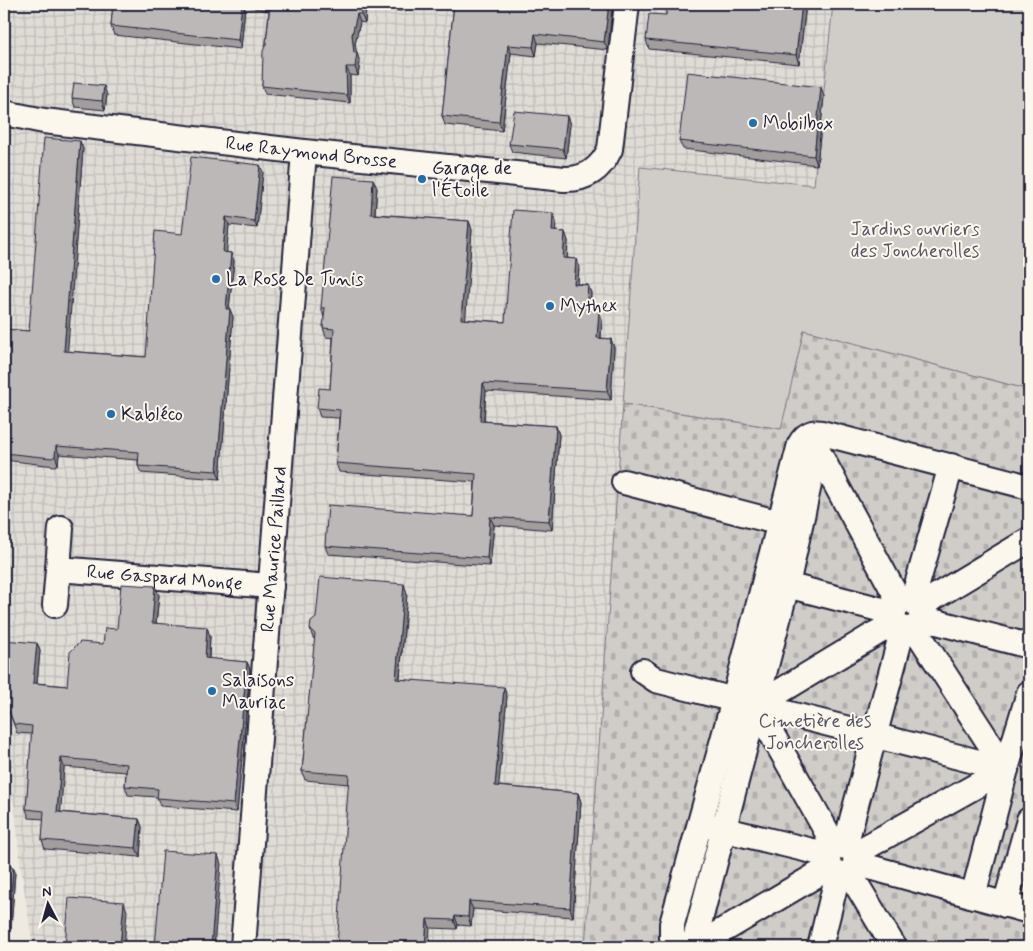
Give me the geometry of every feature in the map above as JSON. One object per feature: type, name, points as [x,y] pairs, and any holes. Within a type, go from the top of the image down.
[{"type":"street","name":"Rue Raymond Brosse","points":[[4,112],[44,121],[304,152],[564,179],[586,176],[599,166],[610,146],[627,4]]},
{"type":"street","name":"Rue Maurice Paillard","points":[[243,947],[304,152]]},
{"type":"street","points":[[694,947],[756,706],[776,582],[780,522],[800,444],[813,441],[822,433],[1029,487]]},
{"type":"street","points":[[689,947],[678,944],[671,934],[734,700],[776,582],[813,441]]},
{"type":"street","points":[[813,441],[907,615],[1006,769]]},
{"type":"street","points":[[820,947],[907,615],[950,466]]},
{"type":"street","points":[[624,482],[780,522]]},
{"type":"street","points":[[56,605],[61,528]]},
{"type":"street","points":[[756,706],[1029,540]]},
{"type":"street","name":"Rue Gaspard Monge","points":[[58,569],[271,586]]},
{"type":"street","points":[[776,582],[1029,646]]},
{"type":"street","points":[[643,671],[656,680],[1006,769]]},
{"type":"street","points":[[973,896],[1006,769],[1029,693]]},
{"type":"street","points":[[756,706],[842,860],[894,947]]},
{"type":"street","points":[[694,947],[842,860],[1006,769]]},
{"type":"street","points":[[1005,905],[1029,820]]},
{"type":"street","points":[[700,823],[1029,911]]},
{"type":"shaded area","points":[[4,4],[833,4],[814,185],[640,168],[585,947],[33,947],[20,862],[15,808],[4,776]]},
{"type":"green space","name":"Jardins ouvriers des Joncherolles","points":[[833,4],[1029,4],[1029,390],[804,330],[782,429],[623,404],[640,167],[814,185]]},
{"type":"green space","name":"Cimetière des Joncherolles","points":[[804,330],[1029,390],[1029,947],[585,947],[623,404],[781,429]]},
{"type":"building","points":[[113,4],[242,4],[238,40],[111,26]]},
{"type":"building","points":[[270,4],[363,4],[361,14],[357,14],[352,35],[354,53],[357,53],[355,67],[346,67],[347,95],[262,86],[263,51],[266,44]]},
{"type":"building","points":[[454,4],[609,4],[604,42],[535,34],[533,47],[508,45],[499,122],[442,116]]},
{"type":"building","points":[[667,4],[802,4],[796,55],[646,40],[649,14],[666,15]]},
{"type":"building","name":"Mobilbox","points":[[687,72],[821,87],[814,156],[679,141]]},
{"type":"building","points":[[74,83],[104,86],[102,101],[72,98]]},
{"type":"building","points":[[514,111],[567,116],[563,149],[509,144]]},
{"type":"building","points":[[44,138],[80,141],[64,351],[146,357],[155,231],[182,234],[191,157],[260,165],[254,221],[226,217],[223,252],[231,253],[226,309],[230,309],[217,471],[138,466],[139,452],[56,446],[55,456],[52,458],[4,453],[4,329],[29,331]]},
{"type":"building","points":[[333,176],[373,179],[371,214],[469,221],[461,319],[505,322],[513,210],[553,213],[552,231],[565,232],[563,258],[576,259],[574,284],[588,285],[586,310],[599,311],[597,338],[611,339],[607,391],[483,383],[480,421],[556,426],[549,521],[490,517],[487,558],[325,546],[328,505],[473,516],[476,474],[336,463],[340,410],[317,408],[319,388],[330,389],[334,329],[323,328],[325,308],[321,308]]},
{"type":"building","points":[[320,577],[404,584],[396,679],[504,687],[495,786],[578,793],[570,908],[469,901],[468,917],[455,916],[454,920],[427,919],[425,947],[337,947],[349,775],[302,771],[315,634],[310,629],[311,622],[316,618]]},
{"type":"building","points":[[121,584],[155,586],[152,623],[207,627],[205,658],[247,662],[234,804],[157,798],[158,789],[125,786],[127,764],[61,758],[57,812],[139,819],[136,848],[42,840],[44,811],[26,809],[32,726],[14,724],[4,698],[4,640],[37,643],[33,683],[67,686],[70,652],[80,642],[103,644],[105,628],[117,629]]},
{"type":"building","points":[[163,851],[218,855],[211,947],[155,947]]},
{"type":"building","points":[[4,867],[13,867],[9,924],[4,924]]},
{"type":"building","points":[[69,898],[124,902],[120,947],[65,947]]},
{"type":"place","name":"Mobilbox","points":[[753,123]]},
{"type":"place","name":"Garage de l'Étoile","points":[[422,179]]},
{"type":"place","name":"La Rose De Tunis","points":[[216,279]]},
{"type":"place","name":"Mythex","points":[[550,306]]},
{"type":"place","name":"Kabléco","points":[[111,414]]},
{"type":"place","name":"Salaisons Mauriac","points":[[212,691]]}]
